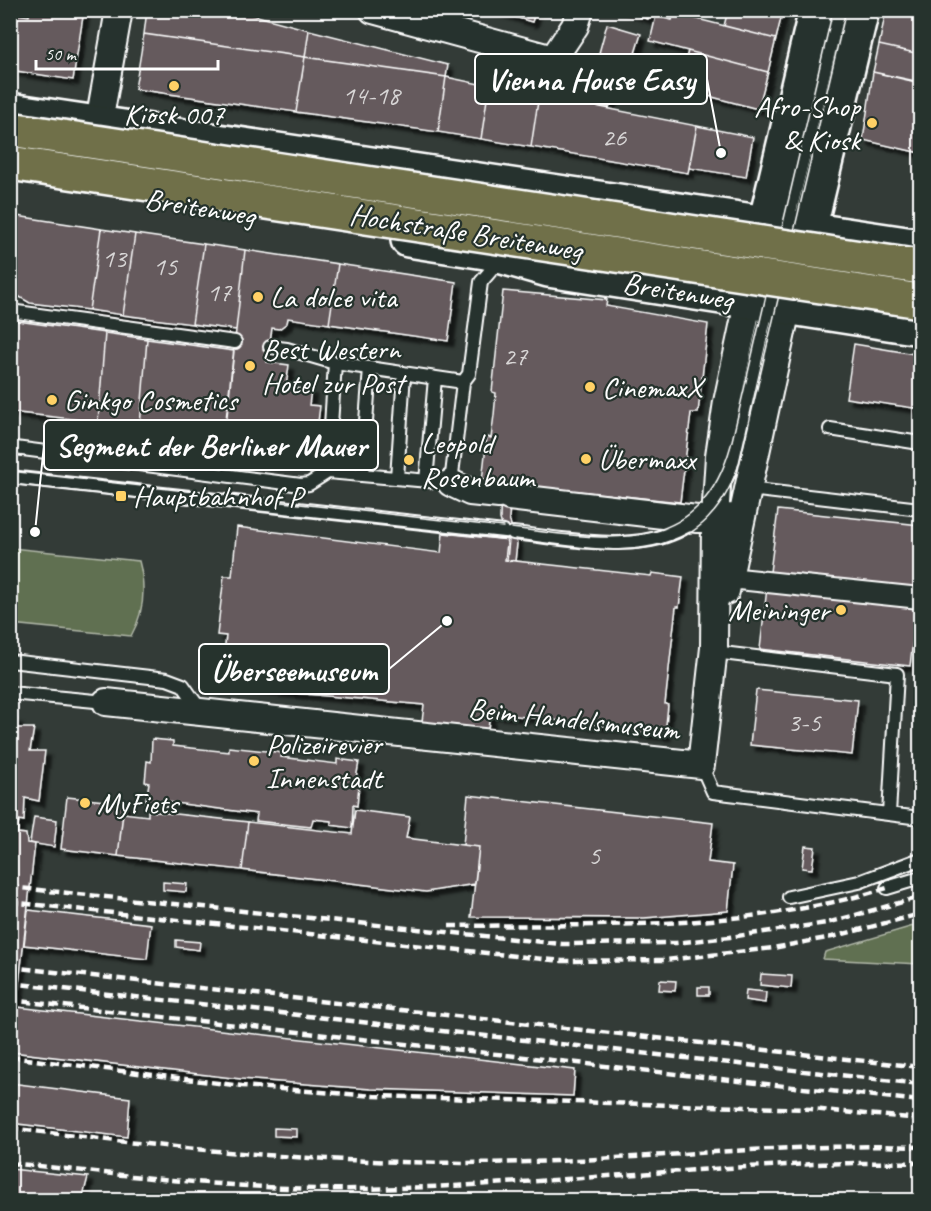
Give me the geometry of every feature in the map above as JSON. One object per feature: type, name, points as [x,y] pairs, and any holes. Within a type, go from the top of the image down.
[{"type":"highway","name":"Hochstraße Breitenweg","points":[[10,129],[921,267]]},
{"type":"highway","name":"Hochstraße Breitenweg","points":[[10,163],[921,301]]},
{"type":"main road","points":[[768,306],[786,248],[804,60],[816,10]]},
{"type":"main road","points":[[768,306],[862,10]]},
{"type":"main road","points":[[10,110],[492,182],[786,248],[921,246]]},
{"type":"main road","name":"Breitenweg","points":[[10,177],[501,256],[548,270],[921,328]]},
{"type":"main road","points":[[492,182],[478,194],[468,209],[464,227],[471,239],[501,256]]},
{"type":"street","points":[[62,185],[81,174],[93,157],[119,10]]},
{"type":"street","points":[[374,10],[553,59],[575,26],[580,10]]},
{"type":"street","points":[[701,765],[714,650],[771,386],[768,306]]},
{"type":"street","points":[[714,650],[710,512],[727,402],[768,306]]},
{"type":"street","points":[[439,482],[470,492],[504,496],[742,516]]},
{"type":"street","points":[[729,578],[921,598]]},
{"type":"street","name":"Beim Handelsmuseum","points":[[106,702],[701,765]]},
{"type":"lane","points":[[804,60],[831,10]]},
{"type":"lane","points":[[731,468],[768,306],[786,248],[839,10]]},
{"type":"lane","points":[[439,482],[463,382],[469,374],[481,282],[501,256]]},
{"type":"lane","points":[[10,311],[235,342]]},
{"type":"lane","points":[[270,347],[287,349],[335,363],[463,382]]},
{"type":"lane","points":[[328,472],[335,363]]},
{"type":"lane","points":[[362,475],[370,368]]},
{"type":"lane","points":[[397,478],[404,374]]},
{"type":"lane","points":[[435,378],[439,482]]},
{"type":"lane","points":[[10,477],[509,533],[618,543],[646,542],[674,533],[710,512],[746,432],[771,386]]},
{"type":"lane","points":[[830,429],[921,443]]},
{"type":"lane","points":[[15,448],[301,484],[309,484],[328,472],[439,482]]},
{"type":"lane","points":[[10,484],[39,480]]},
{"type":"lane","points":[[748,489],[921,509]]},
{"type":"lane","points":[[714,650],[897,674],[889,814]]},
{"type":"lane","points":[[10,661],[166,679],[183,685],[203,713]]},
{"type":"lane","name":"Beim Handelsmuseum","points":[[10,693],[106,702]]},
{"type":"lane","name":"Beim Handelsmuseum","points":[[701,765],[713,792],[921,818]]},
{"type":"lane","points":[[789,897],[860,882],[921,859]]},
{"type":"lane","points":[[886,888],[921,878]]},
{"type":"green space","points":[[11,548],[139,561],[143,580],[143,600],[139,618],[131,636],[11,624]]},
{"type":"green space","points":[[920,924],[920,964],[823,959],[825,952]]},
{"type":"building","points":[[30,10],[84,10],[73,80],[10,70],[10,13],[29,16]]},
{"type":"building","points":[[147,10],[235,10],[309,30],[305,57],[144,34]]},
{"type":"building","points":[[492,10],[536,10],[532,22]]},
{"type":"building","points":[[621,10],[651,10],[648,19]]},
{"type":"building","points":[[728,10],[783,10],[776,39],[724,26]]},
{"type":"building","points":[[886,10],[920,15],[920,54],[879,45]]},
{"type":"building","points":[[674,13],[776,39],[768,72],[650,41],[656,16],[672,20]]},
{"type":"building","points":[[607,24],[641,34],[632,63],[599,53]]},
{"type":"building","points":[[309,30],[448,65],[446,77],[305,57]]},
{"type":"building","points":[[144,34],[305,57],[296,112],[135,89]]},
{"type":"building","points":[[879,45],[920,54],[920,82],[873,72]]},
{"type":"building","points":[[688,51],[768,72],[758,109],[678,88]]},
{"type":"building","points":[[599,53],[623,60],[609,108],[583,103]]},
{"type":"building","points":[[305,57],[446,77],[438,132],[296,112]]},
{"type":"building","points":[[873,72],[920,83],[920,153],[863,140]]},
{"type":"building","points":[[446,77],[489,86],[481,139],[438,132]]},
{"type":"building","points":[[489,86],[539,95],[531,147],[481,139]]},
{"type":"building","points":[[539,95],[697,126],[688,173],[531,147]]},
{"type":"building","points":[[697,126],[753,137],[746,177],[689,168]]},
{"type":"building","points":[[10,215],[101,229],[89,310],[30,303],[18,296],[10,279]]},
{"type":"building","points":[[101,229],[135,234],[123,315],[89,310]]},
{"type":"building","points":[[135,234],[204,244],[192,324],[123,315]]},
{"type":"building","points":[[204,244],[245,250],[236,330],[192,324]]},
{"type":"building","points":[[245,250],[338,264],[329,324],[288,318],[287,323],[279,329],[272,328],[267,362],[289,365],[286,387],[311,390],[309,405],[320,406],[314,454],[279,451],[278,461],[222,455]]},
{"type":"building","points":[[338,264],[456,282],[448,341],[329,324]]},
{"type":"building","points":[[503,291],[607,300],[606,306],[708,324],[698,413],[691,413],[680,502],[482,481],[487,437],[491,438],[494,415],[496,393],[492,392]]},
{"type":"building","points":[[10,320],[105,333],[98,422],[10,412]]},
{"type":"building","points":[[105,333],[147,339],[140,426],[98,422]]},
{"type":"building","points":[[147,339],[234,351],[225,435],[140,426]]},
{"type":"building","points":[[854,344],[920,355],[920,409],[846,398]]},
{"type":"building","points":[[501,483],[511,484],[509,519],[517,544],[515,561],[505,560],[507,543],[500,519]]},
{"type":"building","points":[[778,510],[920,525],[920,588],[770,572]]},
{"type":"building","points":[[237,527],[441,553],[443,533],[509,540],[507,560],[651,576],[652,573],[683,577],[679,607],[676,607],[665,704],[668,705],[665,735],[634,732],[634,729],[490,713],[488,729],[422,722],[424,705],[220,686],[226,636],[217,635],[224,576],[232,576]]},
{"type":"building","points":[[767,588],[917,605],[910,666],[760,649]]},
{"type":"building","points":[[756,690],[858,700],[852,755],[750,745]]},
{"type":"building","points":[[10,718],[17,719],[15,728],[34,728],[30,751],[45,751],[39,801],[25,798],[24,821],[19,820],[17,833],[26,834],[27,843],[35,844],[10,1062]]},
{"type":"building","points":[[152,739],[173,741],[173,746],[229,752],[229,747],[276,752],[282,753],[281,757],[337,764],[337,759],[359,762],[355,784],[359,785],[357,806],[353,805],[352,828],[331,825],[331,821],[313,819],[311,827],[256,821],[257,814],[168,802],[167,807],[145,805],[149,783],[145,782],[147,761],[151,762]]},
{"type":"building","points":[[468,795],[713,823],[708,862],[733,865],[728,911],[644,918],[471,917],[479,847],[463,845]]},
{"type":"building","points":[[67,797],[124,803],[118,856],[61,849]]},
{"type":"building","points":[[355,810],[410,817],[406,838],[479,847],[475,884],[426,892],[242,870],[248,822],[352,834]]},
{"type":"building","points":[[148,811],[248,822],[242,870],[118,856],[123,813],[148,816]]},
{"type":"building","points":[[34,817],[57,820],[54,847],[30,843]]},
{"type":"building","points":[[805,846],[815,847],[812,869],[802,868]]},
{"type":"building","points":[[163,882],[187,884],[186,892],[163,890]]},
{"type":"building","points":[[28,910],[151,924],[147,959],[24,945]]},
{"type":"building","points":[[176,940],[200,942],[199,950],[176,947]]},
{"type":"building","points":[[761,974],[792,976],[791,988],[760,985]]},
{"type":"building","points":[[660,980],[676,981],[675,991],[659,990]]},
{"type":"building","points":[[698,987],[709,987],[709,995],[698,995]]},
{"type":"building","points":[[746,990],[766,992],[765,1003],[745,1000]]},
{"type":"building","points":[[17,1007],[575,1070],[573,1096],[371,1089],[241,1079],[12,1052]]},
{"type":"building","points":[[10,1083],[130,1098],[127,1137],[10,1123]]},
{"type":"building","points":[[274,1128],[297,1129],[297,1137],[274,1136]]},
{"type":"building","points":[[10,1169],[88,1177],[82,1200],[10,1196]]},
{"type":"tram line","points":[[512,528],[581,536],[613,537],[644,534],[672,525],[696,508],[716,482],[731,445],[833,10]]},
{"type":"tram line","points":[[515,539],[585,548],[618,550],[649,548],[678,540],[703,524],[724,498],[740,461],[846,10]]},
{"type":"tram line","points":[[10,471],[503,527]]},
{"type":"tram line","points":[[10,484],[506,538]]},
{"type":"railway","points":[[10,887],[562,944],[676,943],[730,937],[827,923],[920,897]]},
{"type":"railway","points":[[449,926],[615,925],[725,919],[833,902],[887,888]]},
{"type":"railway","points":[[10,902],[562,961],[665,960],[773,948],[832,937],[920,914]]},
{"type":"railway","points":[[10,967],[920,1067]]},
{"type":"railway","points":[[10,983],[920,1084]]},
{"type":"railway","points":[[10,1000],[920,1101]]},
{"type":"railway","points":[[10,1057],[242,1086],[374,1096],[811,1109],[920,1119]]},
{"type":"railway","points":[[10,1128],[204,1150],[397,1162],[527,1162],[822,1147],[920,1147]]},
{"type":"railway","points":[[10,1163],[230,1185],[318,1189],[432,1187],[781,1165],[920,1163]]},
{"type":"place","name":"Kiosk 007","points":[[174,86]]},
{"type":"place","name":"Afro-Shop & Kiosk","points":[[872,123]]},
{"type":"place","name":"Vienna House Easy","points":[[721,153]]},
{"type":"place","name":"La dolce vita","points":[[258,297]]},
{"type":"place","name":"Best Western Hotel zur Post","points":[[250,366]]},
{"type":"place","name":"CinemaxX","points":[[590,387]]},
{"type":"place","name":"Ginkgo Cosmetics","points":[[52,400]]},
{"type":"place","name":"Übermaxx","points":[[586,459]]},
{"type":"place","name":"Leopold Rosenbaum","points":[[409,460]]},
{"type":"place","name":"Hauptbahnhof P","points":[[121,496]]},
{"type":"place","name":"Segment der Berliner Mauer","points":[[35,532]]},
{"type":"place","name":"Meininger","points":[[841,610]]},
{"type":"place","name":"Überseemuseum","points":[[447,621]]},
{"type":"place","name":"Polizeirevier Innenstadt","points":[[254,761]]},
{"type":"place","name":"MyFiets","points":[[85,803]]}]
